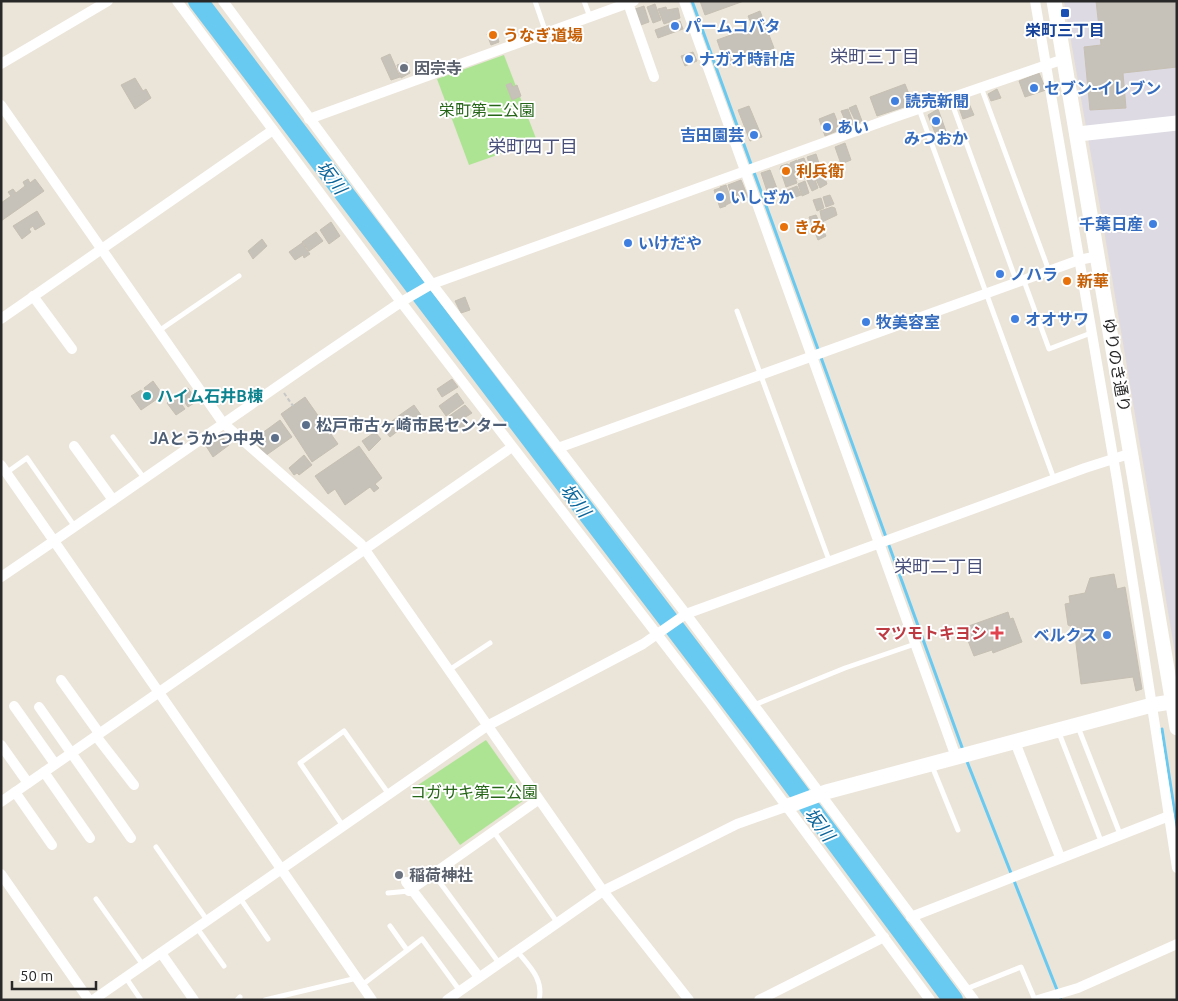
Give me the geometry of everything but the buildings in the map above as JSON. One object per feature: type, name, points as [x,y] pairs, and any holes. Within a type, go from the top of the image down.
[{"type":"street","points":[[1,64],[108,1]]},
{"type":"street","points":[[177,1],[512,446],[790,806],[930,1000]]},
{"type":"street","points":[[223,1],[430,285],[686,614],[818,795],[974,1000]]},
{"type":"street","points":[[684,1],[750,170],[817,355],[883,541],[915,644],[962,756]]},
{"type":"street","points":[[1035,1],[1112,458],[1177,868]]},
{"type":"street","name":"ゆりのき通り","points":[[1054,1],[1175,702],[1177,728]]},
{"type":"street","points":[[309,119],[631,2],[654,77]]},
{"type":"street","points":[[1,578],[278,385],[430,285],[919,108],[1064,59]]},
{"type":"street","points":[[1,104],[223,423],[365,548],[538,800],[603,891],[689,1000]]},
{"type":"street","points":[[1078,134],[1177,123]]},
{"type":"street","points":[[1,319],[273,130]]},
{"type":"street","points":[[558,448],[1079,260],[1098,256]]},
{"type":"street","points":[[33,296],[72,349]]},
{"type":"street","points":[[74,446],[112,500]]},
{"type":"street","points":[[1,802],[512,446]]},
{"type":"street","points":[[93,1000],[388,793],[487,726],[657,635],[686,614],[829,560],[1112,458],[1132,453]]},
{"type":"street","points":[[4,469],[372,1000]]},
{"type":"street","points":[[61,680],[134,785]]},
{"type":"street","points":[[447,1000],[603,891],[737,824],[818,795],[1152,705],[1175,702]]},
{"type":"street","points":[[14,706],[55,764]]},
{"type":"street","points":[[39,707],[131,838]]},
{"type":"street","points":[[1015,742],[1060,858]]},
{"type":"street","points":[[1,745],[28,783]]},
{"type":"street","points":[[44,772],[90,838]]},
{"type":"street","points":[[15,792],[52,844]]},
{"type":"street","points":[[479,977],[409,887],[538,800]]},
{"type":"street","points":[[911,916],[1169,816]]},
{"type":"street","points":[[1,874],[89,1000]]},
{"type":"street","points":[[759,1000],[884,937]]},
{"type":"street","points":[[1037,1000],[1078,988],[1177,944]]},
{"type":"street","points":[[161,953],[194,1000]]},
{"type":"lane","points":[[535,1],[546,33]]},
{"type":"lane","points":[[584,1],[590,17]]},
{"type":"lane","points":[[980,87],[1049,271]]},
{"type":"lane","points":[[950,97],[1021,282],[1049,349],[1091,333]]},
{"type":"lane","points":[[919,108],[1054,479]]},
{"type":"lane","points":[[160,330],[239,276]]},
{"type":"lane","points":[[737,311],[829,560]]},
{"type":"lane","points":[[113,437],[144,478]]},
{"type":"lane","points":[[4,469],[27,458],[75,526]]},
{"type":"lane","points":[[449,670],[490,643]]},
{"type":"lane","points":[[754,705],[845,668],[915,644]]},
{"type":"lane","points":[[1077,725],[1120,834]]},
{"type":"lane","points":[[1058,730],[1101,841]]},
{"type":"lane","points":[[343,826],[300,763],[344,731],[388,793]]},
{"type":"lane","points":[[931,764],[958,830]]},
{"type":"lane","points":[[493,831],[558,922]]},
{"type":"lane","points":[[156,847],[207,920]]},
{"type":"lane","points":[[432,873],[499,963]]},
{"type":"lane","points":[[388,892],[409,887]]},
{"type":"lane","points":[[240,897],[268,939]]},
{"type":"lane","points":[[96,899],[143,965]]},
{"type":"lane","points":[[390,926],[407,950]]},
{"type":"lane","points":[[196,927],[224,966]]},
{"type":"lane","points":[[265,1000],[359,982],[422,939],[460,991]]},
{"type":"lane","points":[[517,951],[541,985],[540,1000]]},
{"type":"lane","points":[[966,989],[1020,967],[1037,1000]]},
{"type":"lane","points":[[126,978],[141,1000]]},
{"type":"path","points":[[278,385],[292,406]]},
{"type":"shaded area","points":[[1064,1],[1177,1],[1177,665],[1102,218]]},
{"type":"green space","name":"栄町第二公園","points":[[504,55],[537,141],[469,165],[437,79]]},
{"type":"green space","name":"コガサキ第二公園","points":[[486,740],[527,798],[460,845],[418,785]]},
{"type":"waterway","name":"坂川","points":[[198,1],[759,739],[953,1000]]},
{"type":"waterway","points":[[692,1],[963,750]]},
{"type":"waterway","points":[[1162,729],[1177,828]]},
{"type":"waterway","points":[[966,759],[1061,1000]]},
{"type":"place","name":"栄町三丁目","points":[[1065,13]]},
{"type":"place","name":"パームコバタ","points":[[675,26]]},
{"type":"place","name":"うなぎ道場","points":[[493,35]]},
{"type":"place","name":"ナガオ時計店","points":[[689,59]]},
{"type":"place","name":"因宗寺","points":[[404,68]]},
{"type":"place","name":"セブン-イレブン","points":[[1034,88]]},
{"type":"place","name":"読売新聞","points":[[895,101]]},
{"type":"place","name":"みつおか","points":[[936,121]]},
{"type":"place","name":"あい","points":[[827,127]]},
{"type":"place","name":"吉田園芸","points":[[754,135]]},
{"type":"place","name":"利兵衛","points":[[786,171]]},
{"type":"place","name":"いしざか","points":[[720,197]]},
{"type":"place","name":"千葉日産","points":[[1153,224]]},
{"type":"place","name":"きみ","points":[[784,227]]},
{"type":"place","name":"いけだや","points":[[628,243]]},
{"type":"place","name":"ノハラ","points":[[1000,274]]},
{"type":"place","name":"新華","points":[[1067,281]]},
{"type":"place","name":"オオサワ","points":[[1015,319]]},
{"type":"place","name":"牧美容室","points":[[866,322]]},
{"type":"place","name":"ハイム石井B棟","points":[[147,396]]},
{"type":"place","name":"松戸市古ヶ崎市民センター","points":[[306,425]]},
{"type":"place","name":"JAとうかつ中央","points":[[275,438]]},
{"type":"place","name":"マツモトキヨシ","points":[[997,633]]},
{"type":"place","name":"ベルクス","points":[[1107,635]]},
{"type":"place","name":"稲荷神社","points":[[399,875]]},
{"type":"district","name":"栄町三丁目","points":[[875,56]]},
{"type":"district","name":"栄町四丁目","points":[[533,146]]},
{"type":"district","name":"栄町二丁目","points":[[939,566]]}]
